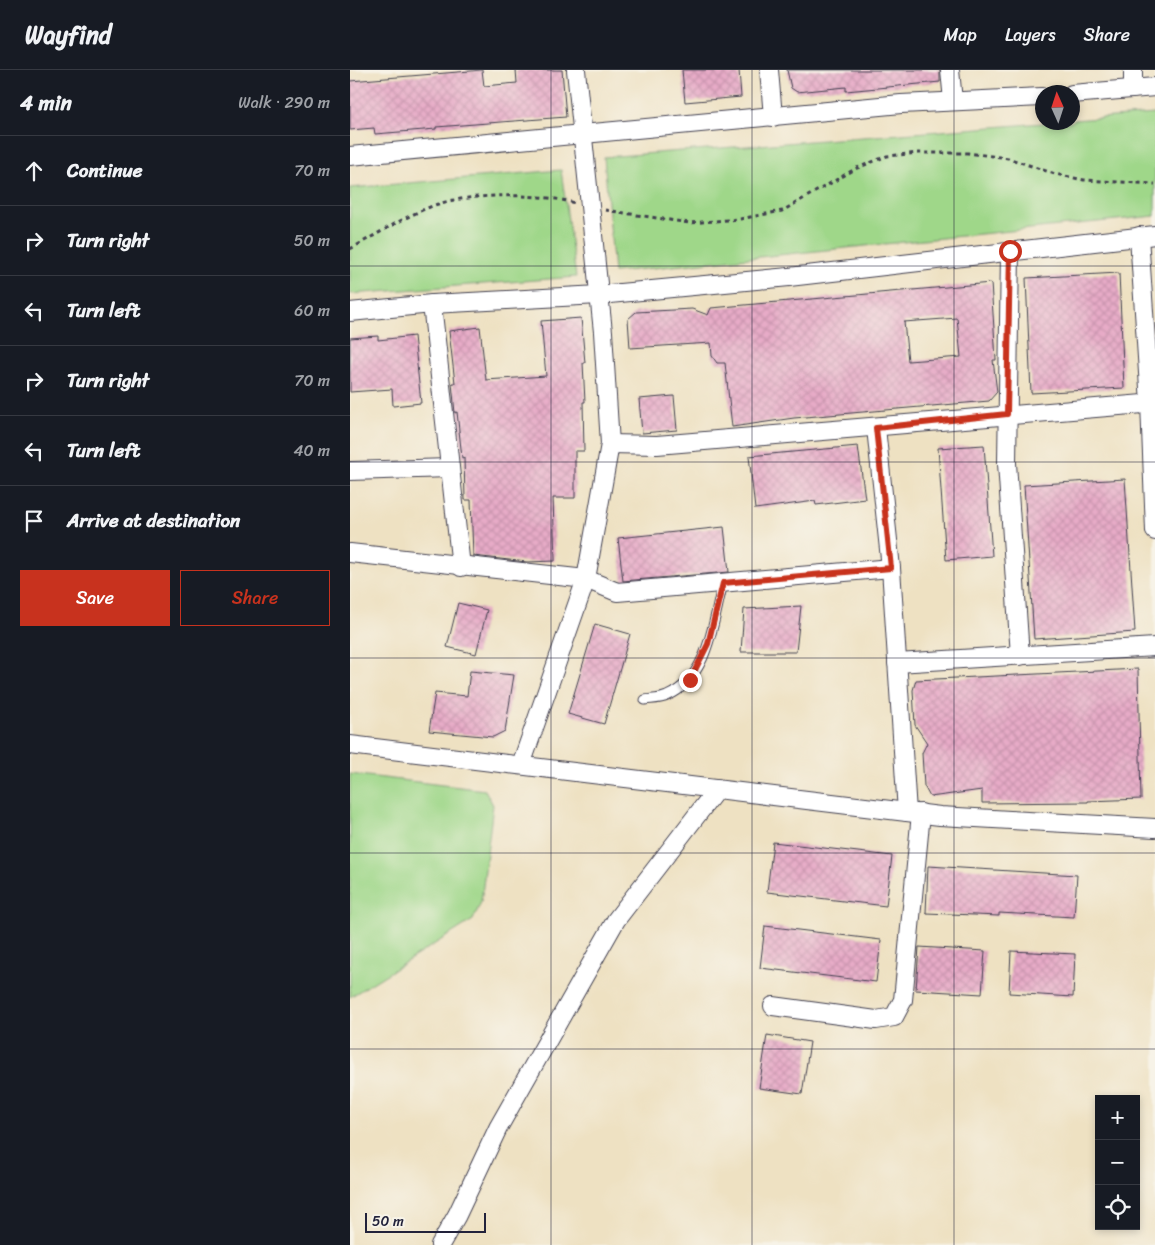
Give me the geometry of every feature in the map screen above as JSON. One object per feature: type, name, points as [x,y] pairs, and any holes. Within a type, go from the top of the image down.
[{"type":"street","points":[[521,765],[586,579],[610,444],[599,295],[576,70]]},
{"type":"street","points":[[769,70],[773,117]]},
{"type":"street","points":[[950,70],[953,101]]},
{"type":"street","points":[[1133,70],[1133,89]]},
{"type":"street","points":[[1080,93],[1155,87]]},
{"type":"street","points":[[350,156],[953,101],[1035,97]]},
{"type":"street","points":[[350,312],[432,304],[599,295],[789,277],[1147,236],[1155,531]]},
{"type":"street","points":[[1010,251],[1007,463],[1020,656]]},
{"type":"street","points":[[432,304],[461,567]]},
{"type":"street","points":[[610,444],[657,444],[876,428],[1007,414],[1153,403]]},
{"type":"street","points":[[773,1006],[876,1020],[894,1017],[903,1000],[914,812],[897,663],[891,568],[876,428]]},
{"type":"street","points":[[350,471],[450,468]]},
{"type":"street","points":[[350,554],[586,579],[617,592],[891,568]]},
{"type":"street","points":[[897,663],[1155,647]]},
{"type":"street","points":[[350,745],[914,812],[1155,828]]},
{"type":"street","points":[[440,1245],[498,1128],[616,920],[718,789]]},
{"type":"lane","points":[[645,700],[667,696],[690,680],[708,644],[723,583]]},
{"type":"path","points":[[350,249],[407,216],[436,204],[465,198],[558,198],[590,207],[689,223],[740,219],[782,211],[857,168],[887,156],[919,153],[968,153],[1008,158],[1055,174],[1084,180],[1155,184]]},
{"type":"green space","points":[[1155,114],[1155,216],[614,272],[604,157],[1035,124],[1035,130],[1080,130],[1080,119]]},
{"type":"green space","points":[[561,170],[576,277],[350,294],[350,188]]},
{"type":"green space","points":[[350,774],[485,790],[493,805],[481,902],[473,920],[350,997]]},
{"type":"building","points":[[482,70],[484,86],[517,83],[516,70],[562,70],[566,117],[436,127],[436,129],[375,134],[374,128],[350,130],[350,81]]},
{"type":"building","points":[[682,70],[739,70],[741,97],[685,102]]},
{"type":"building","points":[[787,70],[940,70],[940,82],[846,91],[846,87],[797,92],[791,88]]},
{"type":"building","points":[[1119,273],[1124,388],[1031,393],[1026,278]]},
{"type":"building","points":[[991,283],[996,360],[993,360],[997,392],[989,401],[794,418],[732,427],[725,363],[717,363],[712,356],[711,343],[630,348],[628,319],[636,312],[692,309],[708,315],[711,308]],"holes":[[[957,318],[961,357],[908,361],[904,322]]]},
{"type":"building","points":[[581,318],[585,363],[583,363],[585,402],[583,402],[584,451],[575,451],[575,498],[553,498],[555,561],[527,562],[473,556],[471,500],[465,500],[464,457],[462,458],[457,412],[455,413],[452,383],[455,383],[449,331],[480,327],[486,380],[546,376],[541,321]]},
{"type":"building","points":[[378,336],[378,340],[414,336],[421,403],[393,406],[392,389],[350,392],[350,338]]},
{"type":"building","points":[[674,396],[677,430],[642,433],[639,399]]},
{"type":"building","points":[[984,445],[992,556],[946,560],[938,448]]},
{"type":"building","points":[[858,446],[865,499],[816,505],[815,501],[755,509],[749,456]]},
{"type":"building","points":[[1125,479],[1135,632],[1034,639],[1024,485]]},
{"type":"building","points":[[724,527],[729,572],[623,581],[618,538]]},
{"type":"building","points":[[458,603],[487,610],[476,654],[447,647]]},
{"type":"building","points":[[801,606],[796,652],[741,652],[744,609]]},
{"type":"building","points":[[595,624],[630,634],[604,724],[568,714]]},
{"type":"building","points":[[1138,669],[1141,799],[1088,802],[982,803],[982,790],[930,797],[924,786],[922,753],[927,743],[915,725],[913,690],[916,680]]},
{"type":"building","points":[[470,671],[514,675],[505,731],[493,737],[429,731],[435,693],[467,696]]},
{"type":"building","points":[[773,842],[892,856],[886,906],[767,892]]},
{"type":"building","points":[[928,866],[1077,875],[1074,917],[999,913],[999,916],[926,913]]},
{"type":"building","points":[[765,926],[881,940],[876,982],[760,968]]},
{"type":"building","points":[[919,947],[985,951],[982,994],[916,990]]},
{"type":"building","points":[[1011,951],[1075,954],[1073,997],[1009,993]]},
{"type":"building","points":[[767,1035],[810,1042],[802,1094],[759,1088]]},
{"type":"route","points":[[690,680],[708,644],[723,583],[891,568],[876,428],[1007,414],[1010,251]]}]
